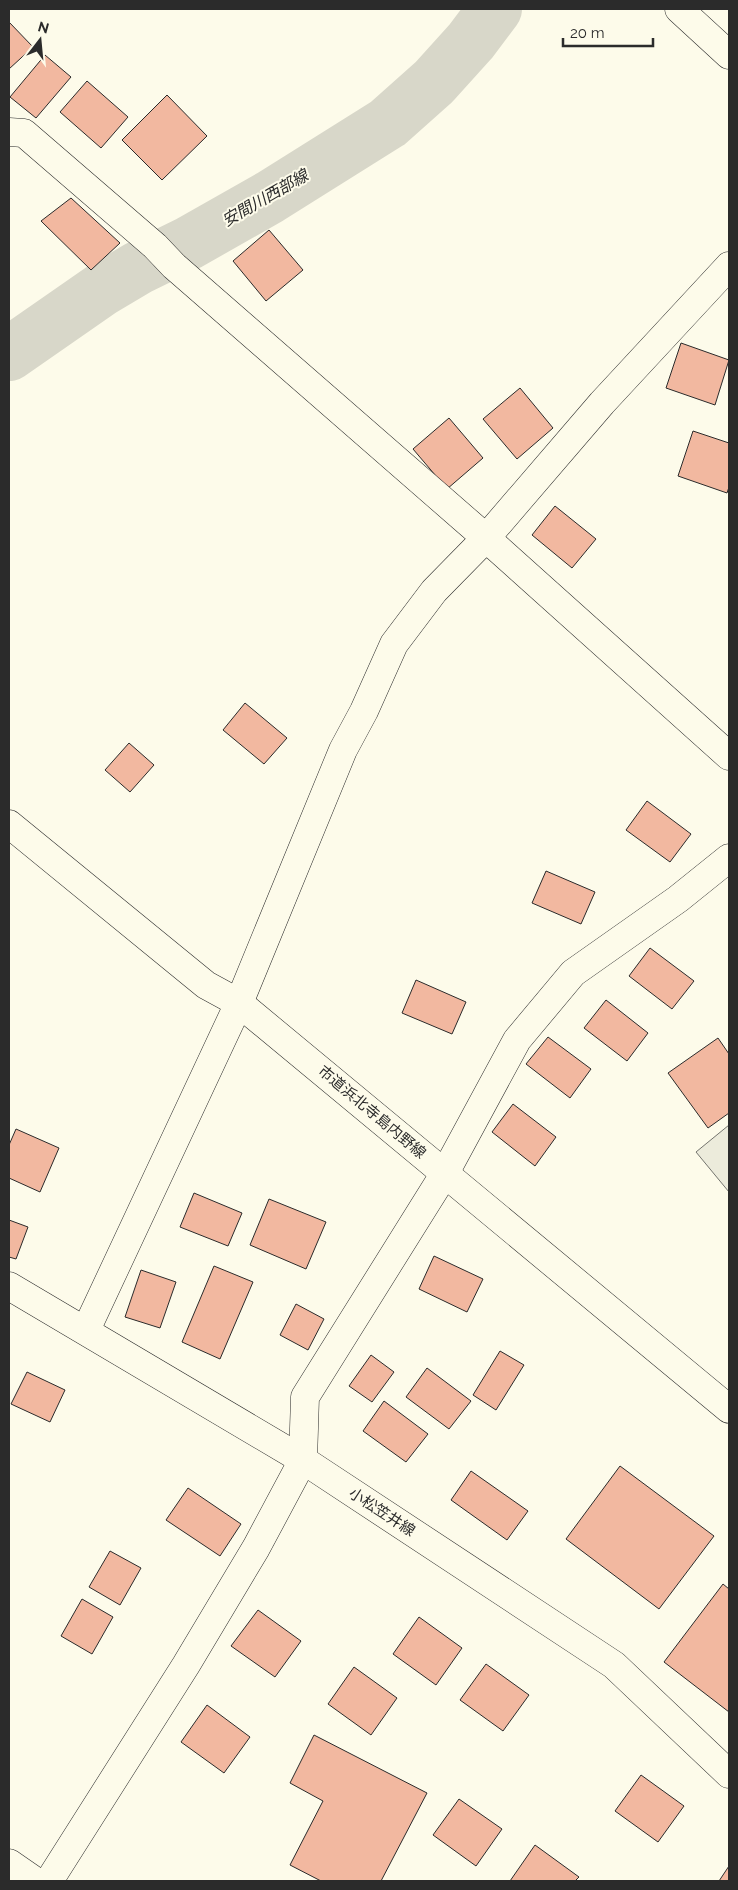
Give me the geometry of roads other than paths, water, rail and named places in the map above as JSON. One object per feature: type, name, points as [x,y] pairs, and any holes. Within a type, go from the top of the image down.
[{"type":"street","points":[[679,9],[729,55]]},
{"type":"street","points":[[9,132],[24,133],[156,246],[174,266],[486,538],[729,756]]},
{"type":"street","points":[[86,1330],[239,1003],[343,750],[364,711],[394,644],[434,591],[486,538],[602,403],[729,266]]},
{"type":"street","name":"市道浜北寺島内野線","points":[[9,824],[206,985],[239,1003],[729,1409]]},
{"type":"street","points":[[49,1881],[186,1665],[256,1548],[303,1460],[304,1397],[445,1173],[517,1040],[573,973],[678,898],[729,858]]},
{"type":"street","name":"小松笠井線","points":[[9,1286],[303,1460],[614,1665],[729,1774]]},
{"type":"street","points":[[9,1862],[35,1881]]},
{"type":"waterway","name":"安間川西部線","points":[[9,354],[101,290],[270,197],[388,123],[434,82],[471,41],[495,9]]}]
